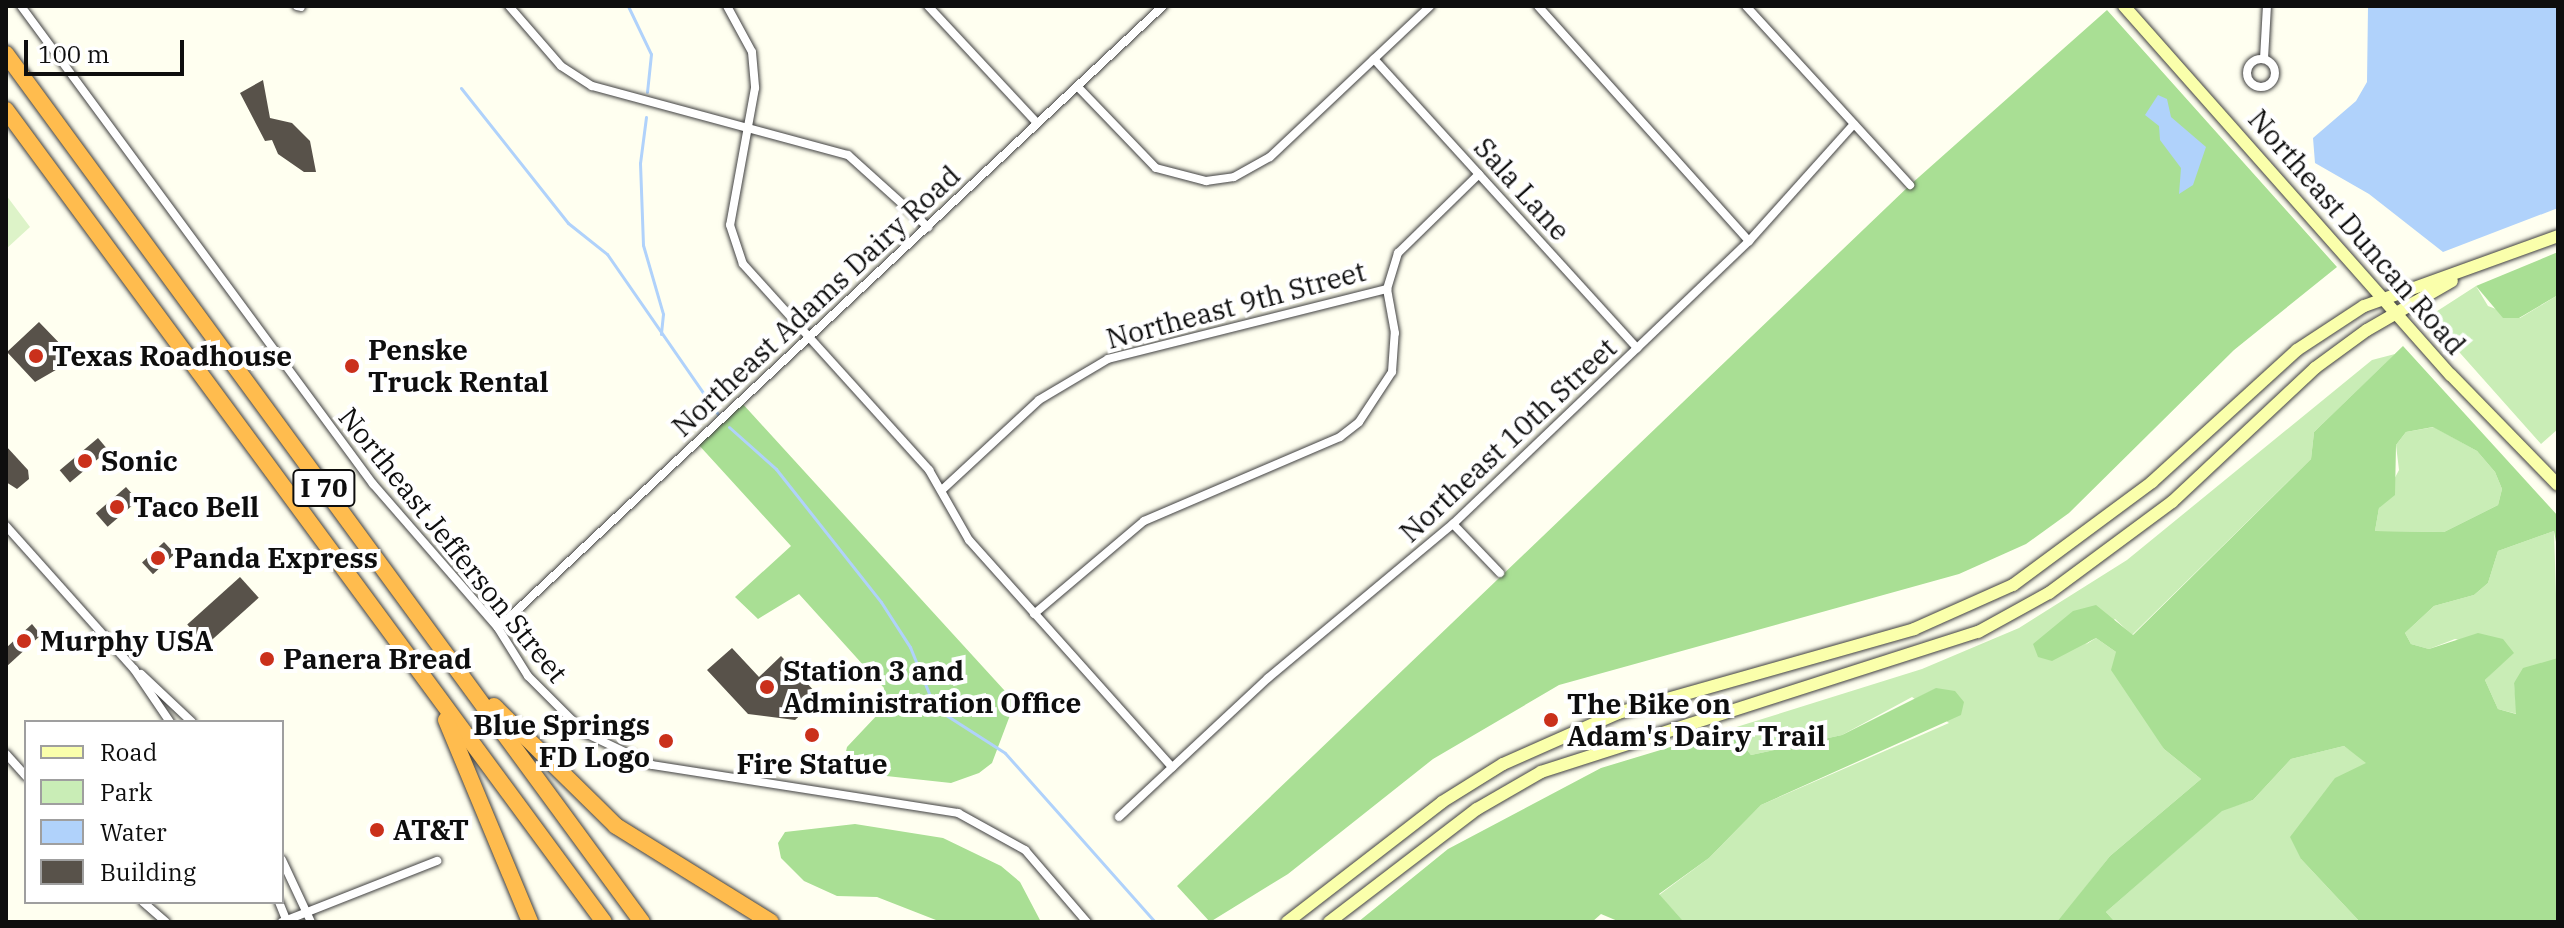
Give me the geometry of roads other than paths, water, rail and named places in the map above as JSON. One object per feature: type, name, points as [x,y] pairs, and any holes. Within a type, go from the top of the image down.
[{"type":"highway","name":"I 70","points":[[6,54],[642,922]]},
{"type":"highway","name":"I 70","points":[[6,110],[604,922]]},
{"type":"highway","points":[[439,645],[616,826],[771,922]]},
{"type":"highway","points":[[430,686],[486,804],[530,922]]},
{"type":"main road","name":"Northeast Duncan Road","points":[[2124,6],[2558,485]]},
{"type":"main road","points":[[1287,922],[1442,802],[1503,764],[1618,713],[1914,629],[2013,585],[2152,482],[2297,350],[2386,298],[2461,275],[2558,236]]},
{"type":"main road","points":[[1329,922],[1477,809],[1541,772],[1978,632],[2049,593],[2172,502],[2315,368],[2398,311],[2461,275]]},
{"type":"street","name":"Northeast Jefferson Street","points":[[21,6],[373,484],[498,628],[555,707],[617,752],[652,765],[958,813],[1025,850],[1087,922]]},
{"type":"street","points":[[509,6],[561,66],[628,99],[748,126],[848,155],[928,227]]},
{"type":"street","points":[[727,6],[752,52],[755,88],[730,225],[733,245],[943,489],[969,540],[1172,767]]},
{"type":"street","points":[[928,6],[1037,123]]},
{"type":"street","points":[[1147,6],[1155,14]]},
{"type":"street","name":"Northeast Adams Dairy Road","points":[[498,628],[811,339],[1163,6]]},
{"type":"street","points":[[1078,87],[1139,155],[1176,176],[1206,181],[1259,166],[1430,6]]},
{"type":"street","points":[[1538,6],[1749,241]]},
{"type":"street","points":[[1746,6],[1910,185]]},
{"type":"street","points":[[2264,59],[2267,6]]},
{"type":"street","name":"Sala Lane","points":[[1374,59],[1637,348]]},
{"type":"street","name":"Northeast 10th Street","points":[[1119,817],[1172,767],[1453,524],[1749,241],[1854,124]]},
{"type":"street","name":"Northeast 9th Street","points":[[943,489],[1039,400],[1108,359],[1387,289],[1398,253],[1479,174]]},
{"type":"street","points":[[1034,614],[1132,527],[1340,437],[1359,422],[1392,372],[1395,333],[1387,289]]},
{"type":"street","points":[[1453,524],[1500,573]]},
{"type":"street","points":[[6,526],[134,669],[190,720]]},
{"type":"street","points":[[134,669],[169,720]]},
{"type":"street","points":[[6,754],[24,774]]},
{"type":"street","points":[[285,921],[437,861]]},
{"type":"street","points":[[284,864],[311,922]]},
{"type":"street","points":[[145,904],[166,922]]},
{"type":"water","points":[[2368,6],[2558,6],[2558,208],[2443,252],[2369,194],[2315,163],[2313,138],[2356,101],[2367,82]]},
{"type":"water","points":[[2158,95],[2167,99],[2171,117],[2206,147],[2193,185],[2179,194],[2181,168],[2160,140],[2159,126],[2145,115]]},
{"type":"waterway","points":[[628,6],[651,54],[647,92]]},
{"type":"waterway","points":[[461,88],[568,223],[607,254],[719,416]]},
{"type":"waterway","points":[[646,117],[640,163],[643,245],[663,314],[661,334]]},
{"type":"waterway","points":[[729,427],[776,469],[881,602],[910,647],[935,708],[1005,753],[1155,922]]},
{"type":"place","name":"Texas Roadhouse","points":[[36,356]]},
{"type":"place","name":"Penske Truck Rental","points":[[352,366]]},
{"type":"place","name":"Sonic","points":[[85,461]]},
{"type":"place","name":"Taco Bell","points":[[117,507]]},
{"type":"place","name":"Panda Express","points":[[158,558]]},
{"type":"place","name":"Murphy USA","points":[[24,641]]},
{"type":"place","name":"Panera Bread","points":[[267,659]]},
{"type":"place","name":"Station 3 and Administration Office","points":[[767,687]]},
{"type":"place","name":"The Bike on Adam's Dairy Trail","points":[[1551,720]]},
{"type":"place","name":"Fire Statue","points":[[812,735]]},
{"type":"place","name":"Blue Springs FD Logo","points":[[666,741]]},
{"type":"place","name":"AT&T","points":[[377,830]]}]
